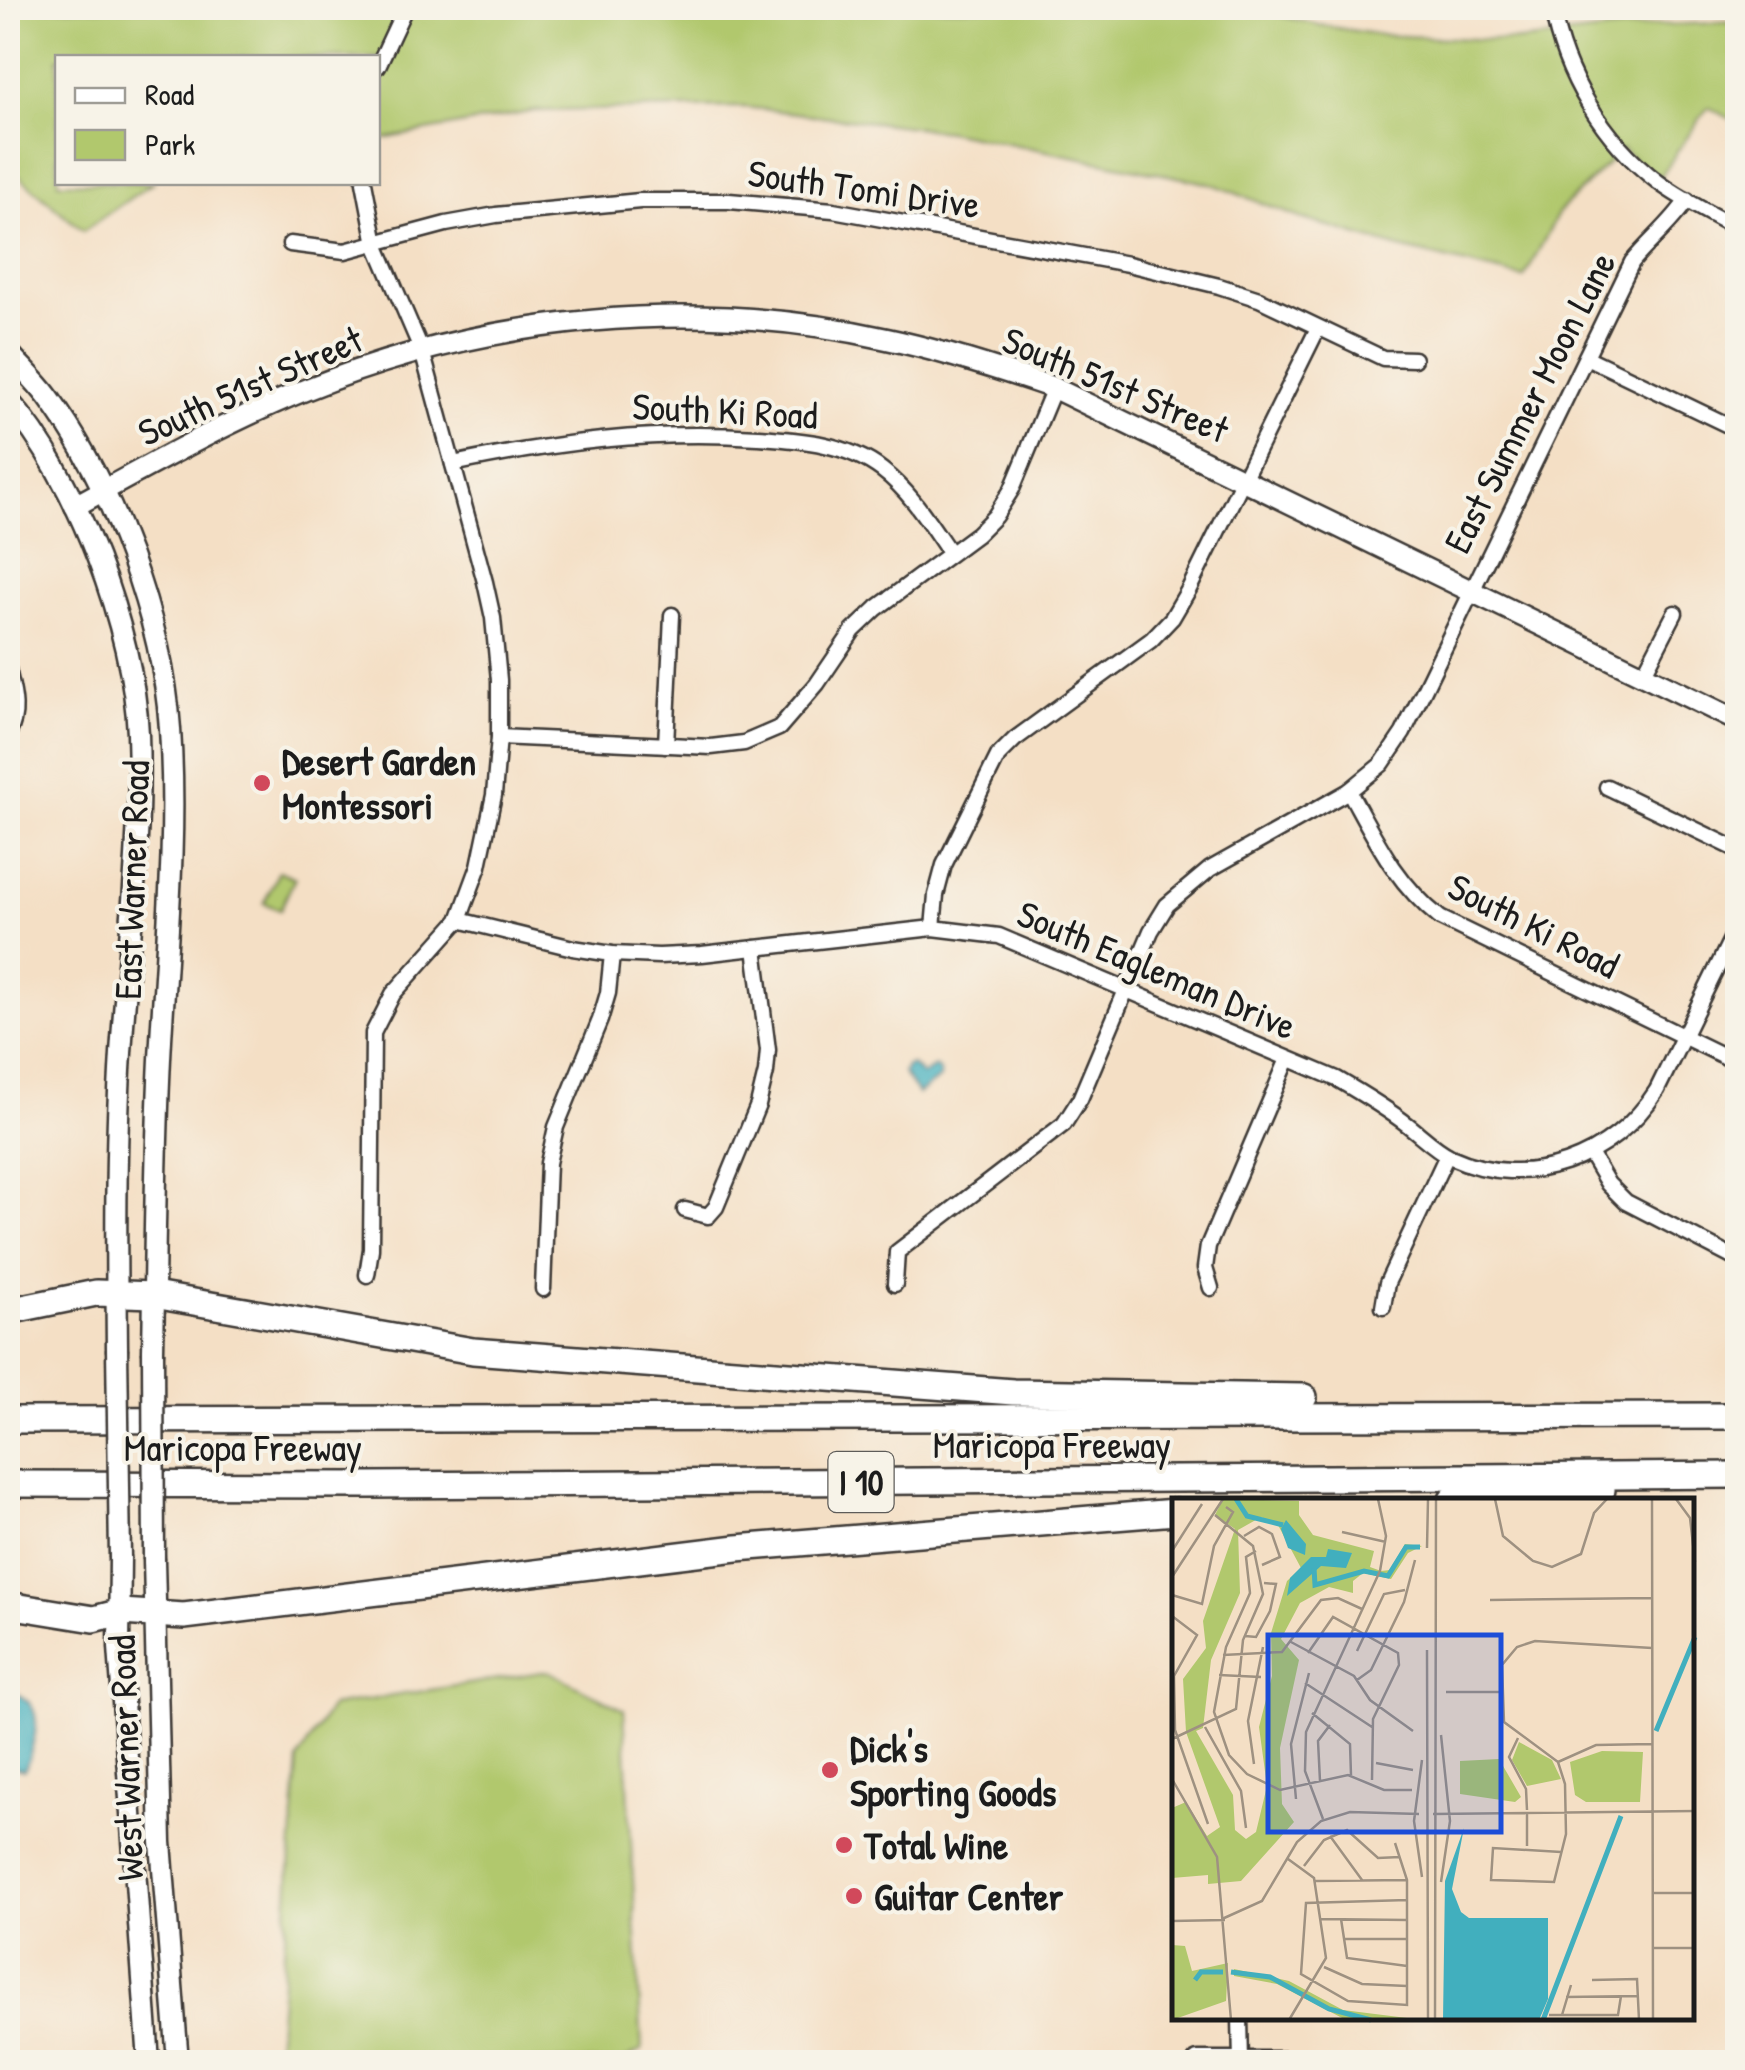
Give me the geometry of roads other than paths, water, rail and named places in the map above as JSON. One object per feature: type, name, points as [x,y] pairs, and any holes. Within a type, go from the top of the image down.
[{"type":"highway","points":[[8,1311],[96,1293],[154,1295],[473,1351],[1012,1392],[1478,1398],[1526,1415]]},
{"type":"highway","name":"Maricopa Freeway","points":[[8,1420],[1738,1416]]},
{"type":"highway","points":[[1505,1498],[1558,1496],[1726,1475]]},
{"type":"highway","name":"Maricopa Freeway","points":[[8,1484],[1179,1481],[1726,1475]]},
{"type":"highway","points":[[8,1606],[94,1619],[120,1612],[184,1616],[372,1590],[776,1544],[1172,1512]]},
{"type":"main road","name":"South 51st Street","points":[[75,506],[284,399],[422,351],[538,326],[607,319],[774,321],[883,338],[970,360],[1054,388],[1738,721]]},
{"type":"main road","name":"East Warner Road","points":[[8,352],[48,398],[102,491],[139,578],[156,641],[170,725],[170,898],[158,1096],[153,1450]]},
{"type":"main road","name":"East Warner Road","points":[[8,400],[22,416],[75,506],[110,592],[138,730],[117,1123],[118,1454]]},
{"type":"main road","points":[[138,763],[171,760]]},
{"type":"main road","name":"West Warner Road","points":[[153,1450],[160,1842],[178,2062]]},
{"type":"main road","name":"West Warner Road","points":[[118,1454],[118,1648],[149,2062]]},
{"type":"main road","points":[[1198,2062],[1359,2062]]},
{"type":"street","points":[[380,62],[405,8]]},
{"type":"street","points":[[1552,8],[1570,67],[1599,121],[1657,181],[1738,229]]},
{"type":"street","points":[[365,185],[376,244],[422,351],[453,464],[493,618],[499,680],[494,796],[459,920],[392,994],[373,1033],[371,1248],[367,1275]]},
{"type":"street","name":"South Tomi Drive","points":[[290,244],[345,251],[446,224],[576,205],[688,200],[782,204],[834,210],[1172,274],[1259,299],[1383,358],[1414,360]]},
{"type":"street","name":"East Summer Moon Lane","points":[[895,1284],[897,1252],[1064,1124],[1080,1099],[1151,931],[1168,904],[1190,882],[1349,791],[1382,764],[1403,733],[1632,262],[1674,220],[1686,200]]},
{"type":"street","points":[[933,928],[944,865],[998,756],[1130,657],[1172,618],[1318,328]]},
{"type":"street","points":[[1586,357],[1738,430]]},
{"type":"street","points":[[499,737],[711,747],[744,743],[779,728],[817,684],[852,631],[995,516],[1012,489],[1054,388]]},
{"type":"street","name":"South Ki Road","points":[[453,464],[546,444],[604,438],[720,434],[801,440],[847,450],[882,469],[911,496],[950,553]]},
{"type":"street","points":[[1643,675],[1675,613]]},
{"type":"street","points":[[666,745],[672,615]]},
{"type":"street","points":[[8,669],[15,698],[8,734]]},
{"type":"street","points":[[1606,787],[1738,850]]},
{"type":"street","name":"South Ki Road","points":[[1349,791],[1412,896],[1440,918],[1738,1063]]},
{"type":"street","name":"South Eagleman Drive","points":[[459,920],[612,954],[702,954],[933,928],[1000,936],[1336,1079],[1377,1102],[1447,1155],[1479,1167],[1510,1170],[1556,1165],[1591,1155],[1642,1114],[1658,1090],[1738,926]]},
{"type":"street","points":[[685,1210],[708,1216],[716,1207],[758,1105],[768,1050],[755,948]]},
{"type":"street","points":[[543,1288],[548,1163],[556,1126],[600,1020],[608,993],[612,954]]},
{"type":"street","points":[[1211,1288],[1205,1268],[1208,1246],[1288,1059]]},
{"type":"street","points":[[1384,1307],[1386,1283],[1447,1155]]},
{"type":"street","points":[[1591,1155],[1608,1184],[1626,1202],[1738,1260]]},
{"type":"street","points":[[1240,2020],[1241,2062]]},
{"type":"water","points":[[912,1065],[922,1075],[935,1067],[940,1078],[918,1094],[903,1073],[906,1066]]},
{"type":"water","points":[[8,1691],[30,1703],[34,1712],[35,1734],[25,1770],[8,1766]]},
{"type":"place","name":"Desert Garden Montessori","points":[[262,783]]},
{"type":"place","name":"Dick's Sporting Goods","points":[[830,1770]]},
{"type":"place","name":"Total Wine","points":[[844,1845]]},
{"type":"place","name":"Guitar Center","points":[[854,1896]]}]
